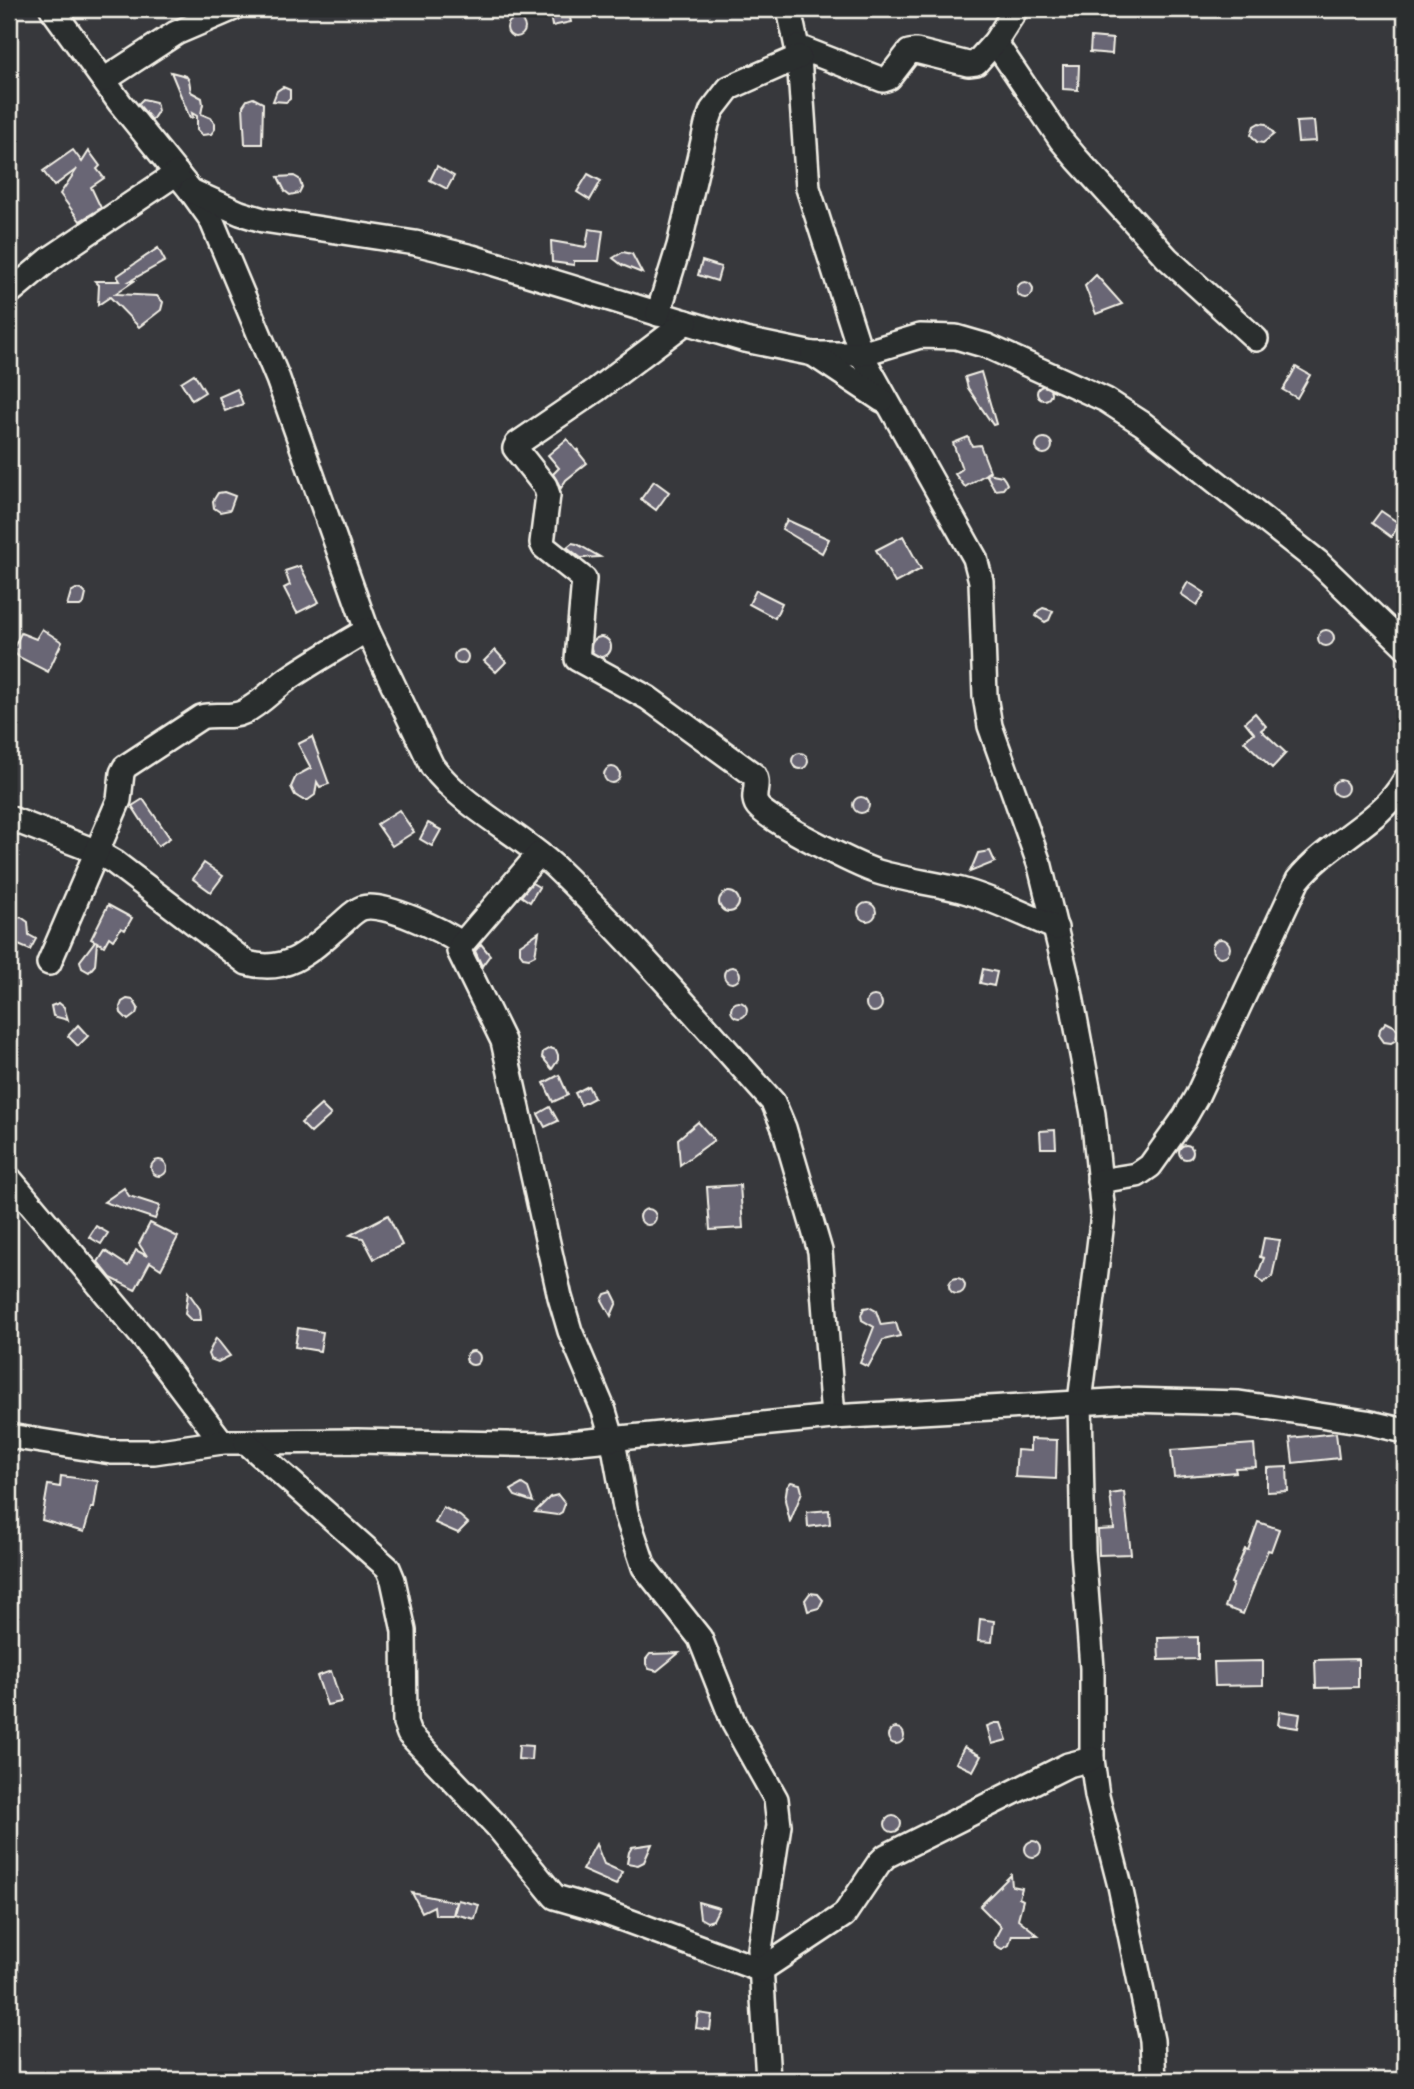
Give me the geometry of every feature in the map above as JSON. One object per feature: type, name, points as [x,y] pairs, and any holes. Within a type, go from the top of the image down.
[{"type":"street","points":[[52,9],[211,219],[278,379],[367,631],[432,766],[446,784],[554,866],[643,957],[773,1102],[784,1128],[820,1251],[833,1417]]},
{"type":"street","points":[[104,80],[176,33],[232,9]]},
{"type":"street","points":[[789,9],[798,52],[808,188],[861,354],[975,558],[981,581],[985,696],[990,726],[1040,866],[1069,985],[1093,1114],[1102,1226],[1080,1402],[1083,1550],[1092,1668],[1092,1759],[1097,1796],[1120,1886],[1152,2040],[1154,2080]]},
{"type":"street","points":[[658,314],[679,246],[707,124],[712,110],[729,88],[798,52],[883,80],[888,78],[909,52],[916,51],[968,64],[976,63],[995,41],[1016,9]]},
{"type":"street","points":[[995,41],[1061,140],[1077,159],[1167,258],[1256,339]]},
{"type":"street","points":[[9,293],[51,258],[177,173]]},
{"type":"street","points":[[191,191],[263,220],[415,243],[472,257],[745,340],[813,354],[861,354],[920,336],[956,337],[987,346],[1106,401],[1143,424],[1318,562],[1405,646]]},
{"type":"street","points":[[686,322],[515,448],[545,486],[548,495],[542,543],[584,579],[577,659],[648,698],[754,775],[757,780],[757,806],[770,818],[861,866],[962,891],[1056,928]]},
{"type":"street","points":[[813,354],[888,404]]},
{"type":"street","points":[[49,963],[119,800],[125,767],[201,717],[226,717],[242,713],[290,677],[367,631]]},
{"type":"street","points":[[1100,1181],[1137,1175],[1150,1166],[1198,1096],[1298,880],[1310,864],[1378,813],[1398,793],[1405,780]]},
{"type":"street","points":[[1378,813],[1405,809]]},
{"type":"street","points":[[9,818],[95,851],[114,862],[247,963],[257,966],[293,962],[356,911],[366,907],[380,907],[433,927],[462,944]]},
{"type":"street","points":[[539,854],[462,944],[459,951],[503,1041],[560,1297],[570,1332],[604,1411],[613,1441],[626,1513],[644,1567],[700,1637],[734,1724],[776,1799],[779,1825],[760,1949],[768,2080]]},
{"type":"street","points":[[9,1178],[146,1341],[222,1443]]},
{"type":"street","points":[[9,1436],[111,1452],[153,1452],[246,1442],[357,1441],[549,1446],[833,1417],[1128,1400],[1239,1403],[1366,1422],[1405,1431]]},
{"type":"street","points":[[246,1442],[388,1568],[402,1620],[405,1723],[409,1734],[496,1825],[546,1888],[560,1900],[596,1909],[761,1970]]},
{"type":"street","points":[[761,1970],[844,1915],[886,1856],[1068,1765],[1092,1759]]},
{"type":"building","points":[[549,9],[568,9],[571,22],[552,26]]},
{"type":"building","points":[[512,19],[520,19],[525,28],[523,35],[512,37],[507,32],[507,24]]},
{"type":"building","points":[[1091,37],[1113,39],[1112,54],[1090,52]]},
{"type":"building","points":[[1063,65],[1079,65],[1078,90],[1063,89]]},
{"type":"building","points":[[171,72],[186,76],[191,92],[202,98],[201,114],[215,123],[211,134],[202,135],[197,130],[197,116],[192,113],[193,117],[190,118]]},
{"type":"building","points":[[283,87],[290,90],[290,99],[286,102],[273,101],[277,91]]},
{"type":"building","points":[[253,98],[263,103],[262,144],[245,144],[243,106],[247,100]]},
{"type":"building","points":[[143,99],[156,102],[158,111],[152,120],[138,104]]},
{"type":"building","points":[[1314,121],[1316,141],[1298,142],[1296,122]]},
{"type":"building","points":[[1259,123],[1266,124],[1274,134],[1263,143],[1257,142],[1251,135],[1254,126]]},
{"type":"building","points":[[73,150],[82,162],[89,151],[100,166],[97,169],[104,178],[91,187],[101,208],[80,221],[60,194],[77,169],[54,186],[43,171]]},
{"type":"building","points":[[437,166],[454,176],[447,189],[430,180]]},
{"type":"building","points":[[588,174],[601,181],[590,200],[577,192]]},
{"type":"building","points":[[294,176],[299,179],[302,187],[299,193],[290,195],[278,177]]},
{"type":"building","points":[[589,229],[603,231],[599,261],[574,261],[574,265],[552,262],[551,241],[586,247]]},
{"type":"building","points":[[158,248],[165,261],[130,281],[134,281],[115,294],[157,296],[163,302],[161,310],[139,327],[110,297],[98,305],[99,285],[95,281],[120,281],[117,276]]},
{"type":"building","points":[[623,252],[632,254],[642,273],[613,258]]},
{"type":"building","points":[[702,261],[721,267],[717,281],[698,275]]},
{"type":"building","points":[[1096,275],[1122,304],[1096,314],[1085,286]]},
{"type":"building","points":[[1025,282],[1033,290],[1025,298],[1017,290]]},
{"type":"building","points":[[1296,367],[1310,375],[1297,398],[1283,390]]},
{"type":"building","points":[[981,372],[996,424],[993,425],[968,388],[965,377]]},
{"type":"building","points":[[194,374],[205,392],[192,400],[181,382]]},
{"type":"building","points":[[1041,386],[1047,386],[1051,393],[1047,400],[1041,400],[1037,396],[1037,390]]},
{"type":"building","points":[[237,389],[243,404],[225,411],[219,397]]},
{"type":"building","points":[[968,437],[972,446],[980,445],[990,471],[987,473],[1002,476],[1005,480],[1007,484],[1003,489],[995,490],[986,474],[965,487],[955,474],[962,469],[953,443]]},
{"type":"building","points":[[1041,438],[1047,438],[1052,446],[1050,452],[1041,454],[1036,449],[1036,443]]},
{"type":"building","points":[[567,439],[577,451],[579,449],[578,452],[587,463],[566,480],[561,488],[553,474],[559,468],[548,455]]},
{"type":"building","points":[[654,481],[669,492],[656,510],[641,499]]},
{"type":"building","points":[[218,493],[235,496],[230,510],[220,512],[214,508],[213,501]]},
{"type":"building","points":[[1381,511],[1400,524],[1391,537],[1372,523]]},
{"type":"building","points":[[787,520],[829,539],[822,553],[782,529]]},
{"type":"building","points":[[903,536],[921,569],[895,583],[876,550]]},
{"type":"building","points":[[572,543],[600,557],[581,558],[567,547]]},
{"type":"building","points":[[300,566],[319,602],[297,613],[284,588],[290,585],[285,571]]},
{"type":"building","points":[[1188,582],[1205,593],[1197,605],[1181,594]]},
{"type":"building","points":[[76,589],[86,594],[84,603],[80,606],[67,606],[71,592]]},
{"type":"building","points":[[756,590],[782,603],[775,618],[749,604]]},
{"type":"building","points":[[1043,608],[1053,611],[1045,622],[1036,616]]},
{"type":"building","points":[[42,629],[62,642],[48,672],[12,651],[21,633],[36,639]]},
{"type":"building","points":[[1323,630],[1329,630],[1334,638],[1332,644],[1323,646],[1318,641],[1318,635]]},
{"type":"building","points":[[601,637],[608,640],[611,647],[608,654],[601,657],[594,654],[591,647],[594,640]]},
{"type":"building","points":[[458,650],[464,650],[468,657],[464,664],[458,664],[454,660],[454,654]]},
{"type":"building","points":[[495,650],[506,662],[496,672],[484,661]]},
{"type":"building","points":[[1255,713],[1266,726],[1261,730],[1286,753],[1272,768],[1244,741],[1254,733],[1245,722]]},
{"type":"building","points":[[312,737],[329,784],[320,787],[317,782],[315,795],[303,800],[295,795],[291,787],[296,776],[311,768],[298,744]]},
{"type":"building","points":[[800,753],[806,755],[806,767],[800,769],[794,767],[792,761],[794,755]]},
{"type":"building","points":[[612,767],[620,775],[612,783],[604,775]]},
{"type":"building","points":[[1340,780],[1346,782],[1346,794],[1340,796],[1334,794],[1332,788],[1334,782]]},
{"type":"building","points":[[861,797],[869,805],[861,813],[853,805]]},
{"type":"building","points":[[143,799],[170,838],[158,846],[132,806]]},
{"type":"building","points":[[399,810],[414,832],[392,846],[377,824]]},
{"type":"building","points":[[428,823],[441,830],[432,846],[420,839]]},
{"type":"building","points":[[990,851],[995,862],[970,872],[978,853]]},
{"type":"building","points":[[204,863],[223,876],[211,892],[193,879]]},
{"type":"building","points":[[532,883],[539,887],[530,902],[521,896]]},
{"type":"building","points":[[729,892],[736,895],[739,902],[736,909],[729,912],[722,909],[719,902],[722,895]]},
{"type":"building","points":[[867,903],[873,906],[876,912],[873,918],[867,921],[861,918],[858,912],[861,906]]},
{"type":"building","points":[[108,905],[132,918],[125,930],[121,928],[113,940],[109,937],[104,946],[97,942],[95,965],[89,972],[82,968],[80,961],[95,941],[91,939]]},
{"type":"building","points":[[21,917],[28,922],[29,935],[36,939],[30,950],[9,941],[12,934],[11,924]]},
{"type":"building","points":[[539,932],[535,955],[523,957],[520,945]]},
{"type":"building","points":[[1221,939],[1227,942],[1230,948],[1227,954],[1221,957],[1215,954],[1212,948],[1215,942]]},
{"type":"building","points":[[481,944],[490,955],[482,966],[475,951]]},
{"type":"building","points":[[729,967],[735,967],[740,975],[738,981],[729,983],[724,978],[724,972]]},
{"type":"building","points":[[983,969],[997,972],[994,986],[980,983]]},
{"type":"building","points":[[874,996],[882,1004],[874,1012],[866,1004]]},
{"type":"building","points":[[127,999],[133,1000],[138,1008],[136,1014],[128,1020],[121,1013],[120,1007]]},
{"type":"building","points":[[739,1002],[745,1004],[745,1016],[739,1018],[733,1016],[731,1010],[733,1004]]},
{"type":"building","points":[[59,1003],[64,1007],[68,1020],[53,1016],[51,1006]]},
{"type":"building","points":[[1386,1022],[1398,1031],[1396,1040],[1391,1043],[1384,1042],[1379,1035]]},
{"type":"building","points":[[78,1025],[88,1036],[78,1046],[68,1036]]},
{"type":"building","points":[[550,1048],[556,1050],[558,1055],[552,1069],[542,1057],[543,1052]]},
{"type":"building","points":[[559,1075],[568,1095],[553,1102],[544,1083]]},
{"type":"building","points":[[588,1086],[594,1098],[581,1105],[575,1093]]},
{"type":"building","points":[[321,1105],[331,1115],[311,1133],[301,1123]]},
{"type":"building","points":[[550,1107],[558,1121],[545,1127],[538,1114]]},
{"type":"building","points":[[698,1122],[714,1140],[680,1165],[678,1139]]},
{"type":"building","points":[[1055,1130],[1056,1148],[1041,1148],[1040,1131]]},
{"type":"building","points":[[1183,1145],[1189,1145],[1193,1152],[1189,1159],[1183,1159],[1179,1155],[1179,1149]]},
{"type":"building","points":[[159,1160],[165,1162],[165,1174],[159,1176],[153,1174],[151,1168],[153,1162]]},
{"type":"building","points":[[740,1185],[743,1228],[710,1230],[707,1187]]},
{"type":"building","points":[[124,1188],[129,1196],[160,1206],[155,1219],[104,1202]]},
{"type":"building","points":[[648,1209],[654,1211],[654,1223],[648,1225],[642,1223],[640,1217],[642,1211]]},
{"type":"building","points":[[388,1215],[402,1245],[374,1259],[363,1238],[350,1235]]},
{"type":"building","points":[[150,1223],[178,1237],[161,1269],[150,1262],[135,1290],[111,1278],[98,1262],[105,1251],[128,1266],[136,1250],[147,1256],[139,1244]]},
{"type":"building","points":[[96,1226],[108,1233],[101,1244],[89,1237]]},
{"type":"building","points":[[1264,1238],[1280,1240],[1272,1277],[1263,1283],[1257,1277],[1264,1258],[1260,1257]]},
{"type":"building","points":[[957,1278],[963,1280],[963,1292],[957,1294],[951,1292],[949,1286],[951,1280]]},
{"type":"building","points":[[188,1292],[200,1309],[201,1320],[191,1320],[185,1314]]},
{"type":"building","points":[[612,1292],[617,1302],[611,1316],[602,1300],[605,1294]]},
{"type":"building","points":[[869,1307],[876,1311],[881,1325],[896,1323],[900,1336],[883,1340],[868,1367],[860,1363],[874,1327],[862,1320],[864,1308]]},
{"type":"building","points":[[298,1328],[323,1332],[320,1351],[295,1347]]},
{"type":"building","points":[[216,1338],[230,1356],[218,1362],[210,1359],[208,1354]]},
{"type":"building","points":[[470,1351],[476,1351],[480,1358],[476,1365],[470,1365],[466,1361],[466,1355]]},
{"type":"building","points":[[1336,1433],[1339,1458],[1293,1463],[1290,1438]]},
{"type":"building","points":[[1030,1439],[1057,1440],[1056,1479],[1015,1477],[1017,1450],[1030,1451]]},
{"type":"building","points":[[1254,1444],[1256,1467],[1235,1468],[1236,1472],[1174,1477],[1171,1450]]},
{"type":"building","points":[[1287,1467],[1288,1491],[1267,1492],[1267,1468]]},
{"type":"building","points":[[61,1476],[98,1481],[94,1508],[91,1508],[84,1532],[42,1520],[48,1485],[60,1487]]},
{"type":"building","points":[[791,1482],[800,1484],[802,1492],[790,1522],[785,1500],[787,1487]]},
{"type":"building","points":[[522,1484],[528,1488],[533,1502],[515,1496],[511,1490]]},
{"type":"building","points":[[1124,1492],[1131,1554],[1099,1555],[1098,1530],[1114,1529],[1110,1494]]},
{"type":"building","points":[[558,1495],[565,1504],[562,1512],[557,1515],[535,1512],[550,1497]]},
{"type":"building","points":[[443,1507],[468,1523],[458,1533],[435,1523]]},
{"type":"building","points":[[829,1510],[830,1524],[808,1527],[807,1512]]},
{"type":"building","points":[[1258,1522],[1279,1529],[1243,1614],[1225,1607],[1233,1584],[1231,1583],[1245,1549],[1248,1550]]},
{"type":"building","points":[[810,1593],[818,1594],[823,1600],[819,1608],[808,1611],[805,1600]]},
{"type":"building","points":[[980,1619],[994,1621],[992,1642],[978,1641]]},
{"type":"building","points":[[1198,1637],[1198,1659],[1159,1660],[1158,1638]]},
{"type":"building","points":[[679,1653],[657,1671],[649,1669],[646,1664],[650,1654]]},
{"type":"building","points":[[1358,1659],[1358,1687],[1316,1688],[1315,1660]]},
{"type":"building","points":[[1263,1661],[1263,1685],[1215,1686],[1214,1662]]},
{"type":"building","points":[[331,1671],[341,1702],[327,1705],[317,1676]]},
{"type":"building","points":[[1280,1711],[1300,1714],[1298,1728],[1278,1725]]},
{"type":"building","points":[[1001,1723],[1007,1740],[992,1744],[987,1726]]},
{"type":"building","points":[[896,1728],[902,1730],[902,1742],[896,1744],[890,1742],[888,1736],[890,1730]]},
{"type":"building","points":[[519,1745],[532,1746],[531,1760],[518,1759]]},
{"type":"building","points":[[964,1747],[981,1756],[973,1771],[956,1763]]},
{"type":"building","points":[[893,1816],[899,1818],[899,1830],[893,1832],[887,1830],[885,1824],[887,1818]]},
{"type":"building","points":[[1033,1841],[1039,1843],[1039,1855],[1033,1857],[1027,1855],[1025,1849],[1027,1843]]},
{"type":"building","points":[[596,1844],[604,1864],[622,1872],[616,1885],[582,1870]]},
{"type":"building","points":[[652,1844],[644,1862],[638,1865],[627,1863],[632,1847]]},
{"type":"building","points":[[1011,1875],[1012,1886],[1022,1888],[1019,1898],[1023,1900],[1018,1919],[1038,1935],[1012,1935],[1009,1945],[1002,1949],[995,1945],[994,1940],[1001,1927],[980,1906]]},
{"type":"building","points":[[412,1893],[456,1902],[453,1915],[435,1915],[434,1906],[422,1912]]},
{"type":"building","points":[[458,1900],[479,1905],[475,1919],[454,1914]]},
{"type":"building","points":[[698,1902],[719,1908],[713,1920],[707,1922],[700,1918]]},
{"type":"building","points":[[698,2013],[712,2015],[710,2030],[696,2028]]}]
